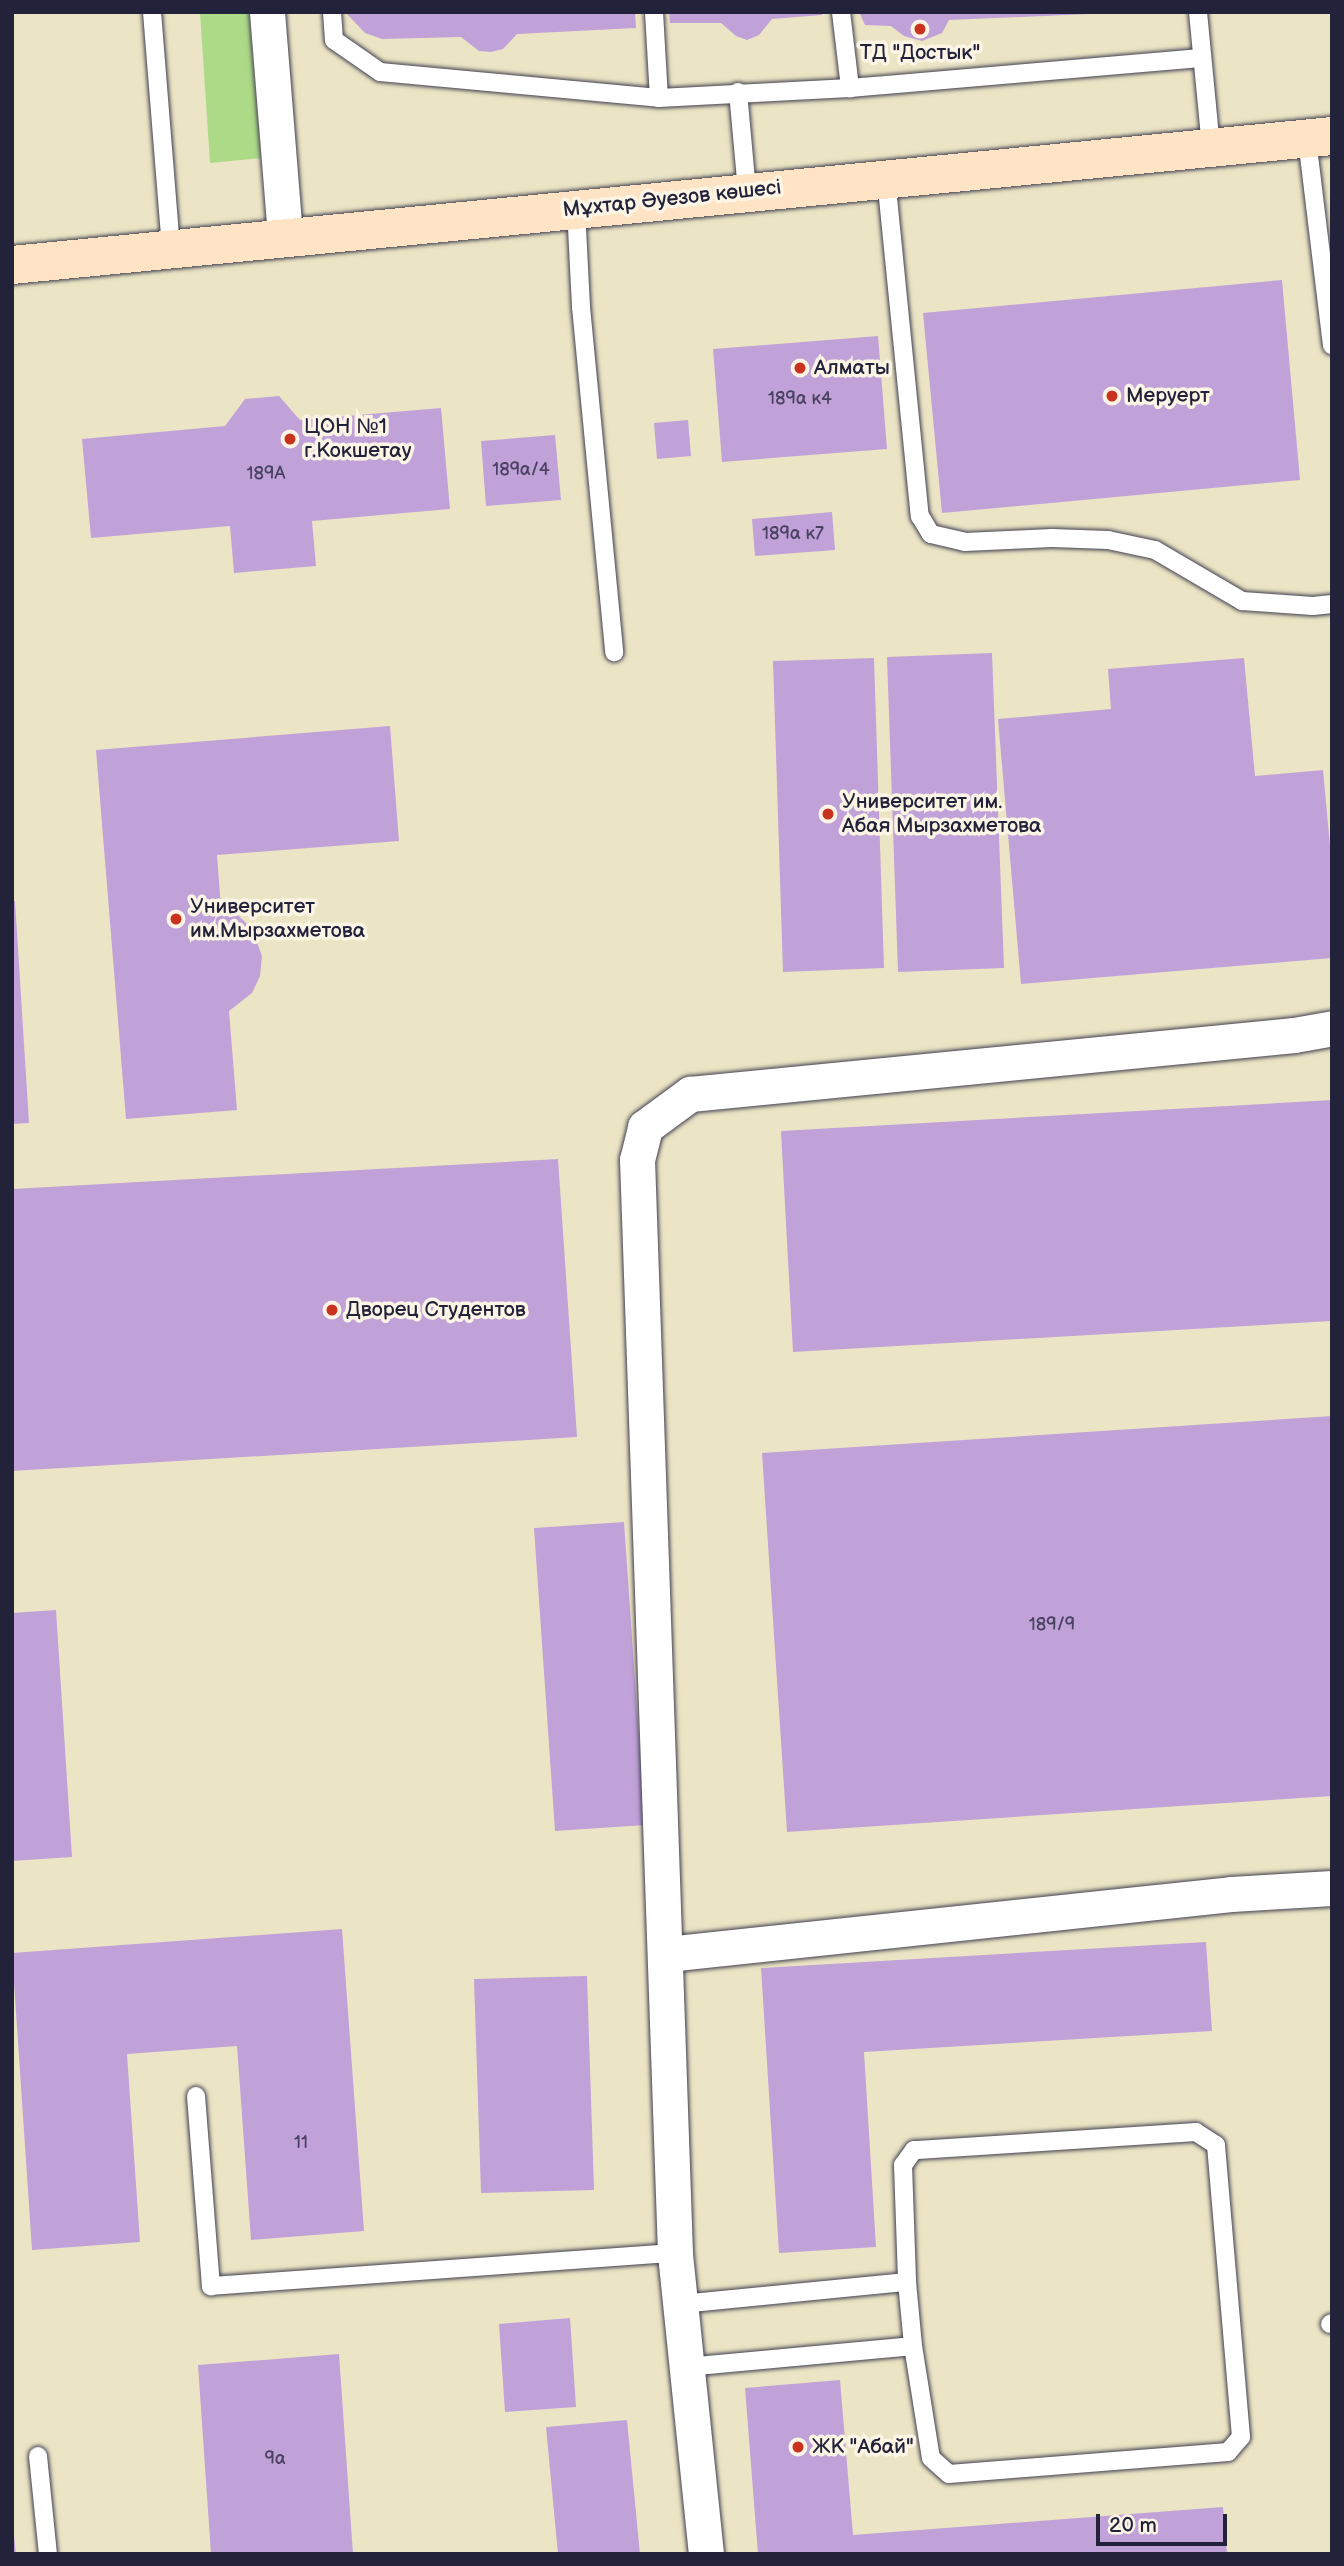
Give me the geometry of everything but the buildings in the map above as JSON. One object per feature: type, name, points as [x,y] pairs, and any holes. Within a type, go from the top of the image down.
[{"type":"street","points":[[267,12],[285,237]]},
{"type":"street","name":"Мұхтар Әуезов көшесі","points":[[12,265],[1319,137]]},
{"type":"street","points":[[706,2554],[675,2253],[667,1954],[638,1160],[645,1127],[690,1094],[1294,1035],[1332,1028]]},
{"type":"street","points":[[667,1954],[1231,1894],[1332,1888]]},
{"type":"lane","points":[[152,12],[171,249]]},
{"type":"lane","points":[[332,12],[334,40],[380,72],[659,98],[850,88],[1201,58]]},
{"type":"lane","points":[[654,12],[659,98]]},
{"type":"lane","points":[[841,12],[850,88]]},
{"type":"lane","points":[[1198,12],[1211,148]]},
{"type":"lane","points":[[738,92],[747,191]]},
{"type":"lane","points":[[1319,137],[1332,345]]},
{"type":"lane","points":[[886,178],[920,516],[931,534],[965,542],[1052,538],[1108,540],[1155,550],[1242,601],[1312,606],[1332,604]]},
{"type":"lane","points":[[576,208],[581,307],[614,652]]},
{"type":"lane","points":[[196,2096],[211,2286],[675,2253]]},
{"type":"lane","points":[[1196,2132],[1216,2145],[1241,2437],[1228,2452],[949,2474],[931,2458],[913,2346],[907,2282],[903,2165],[914,2150],[1196,2132]]},
{"type":"lane","points":[[681,2304],[907,2282]]},
{"type":"lane","points":[[687,2367],[913,2346]]},
{"type":"lane","points":[[38,2456],[48,2554]]},
{"type":"green space","points":[[200,12],[249,12],[261,158],[210,163]]},
{"type":"place","name":"ТД \"Достык\"","points":[[920,29]]},
{"type":"place","name":"Алматы","points":[[800,368]]},
{"type":"place","name":"Меруерт","points":[[1112,396]]},
{"type":"place","name":"ЦОН №1 г.Кокшетау","points":[[290,439]]},
{"type":"place","name":"Университет им. Абая Мырзахметова","points":[[828,814]]},
{"type":"place","name":"Университет им.Мырзахметова","points":[[176,919]]},
{"type":"place","name":"Дворец Студентов","points":[[332,1310]]},
{"type":"place","name":"ЖК \"Абай\"","points":[[798,2447]]}]
